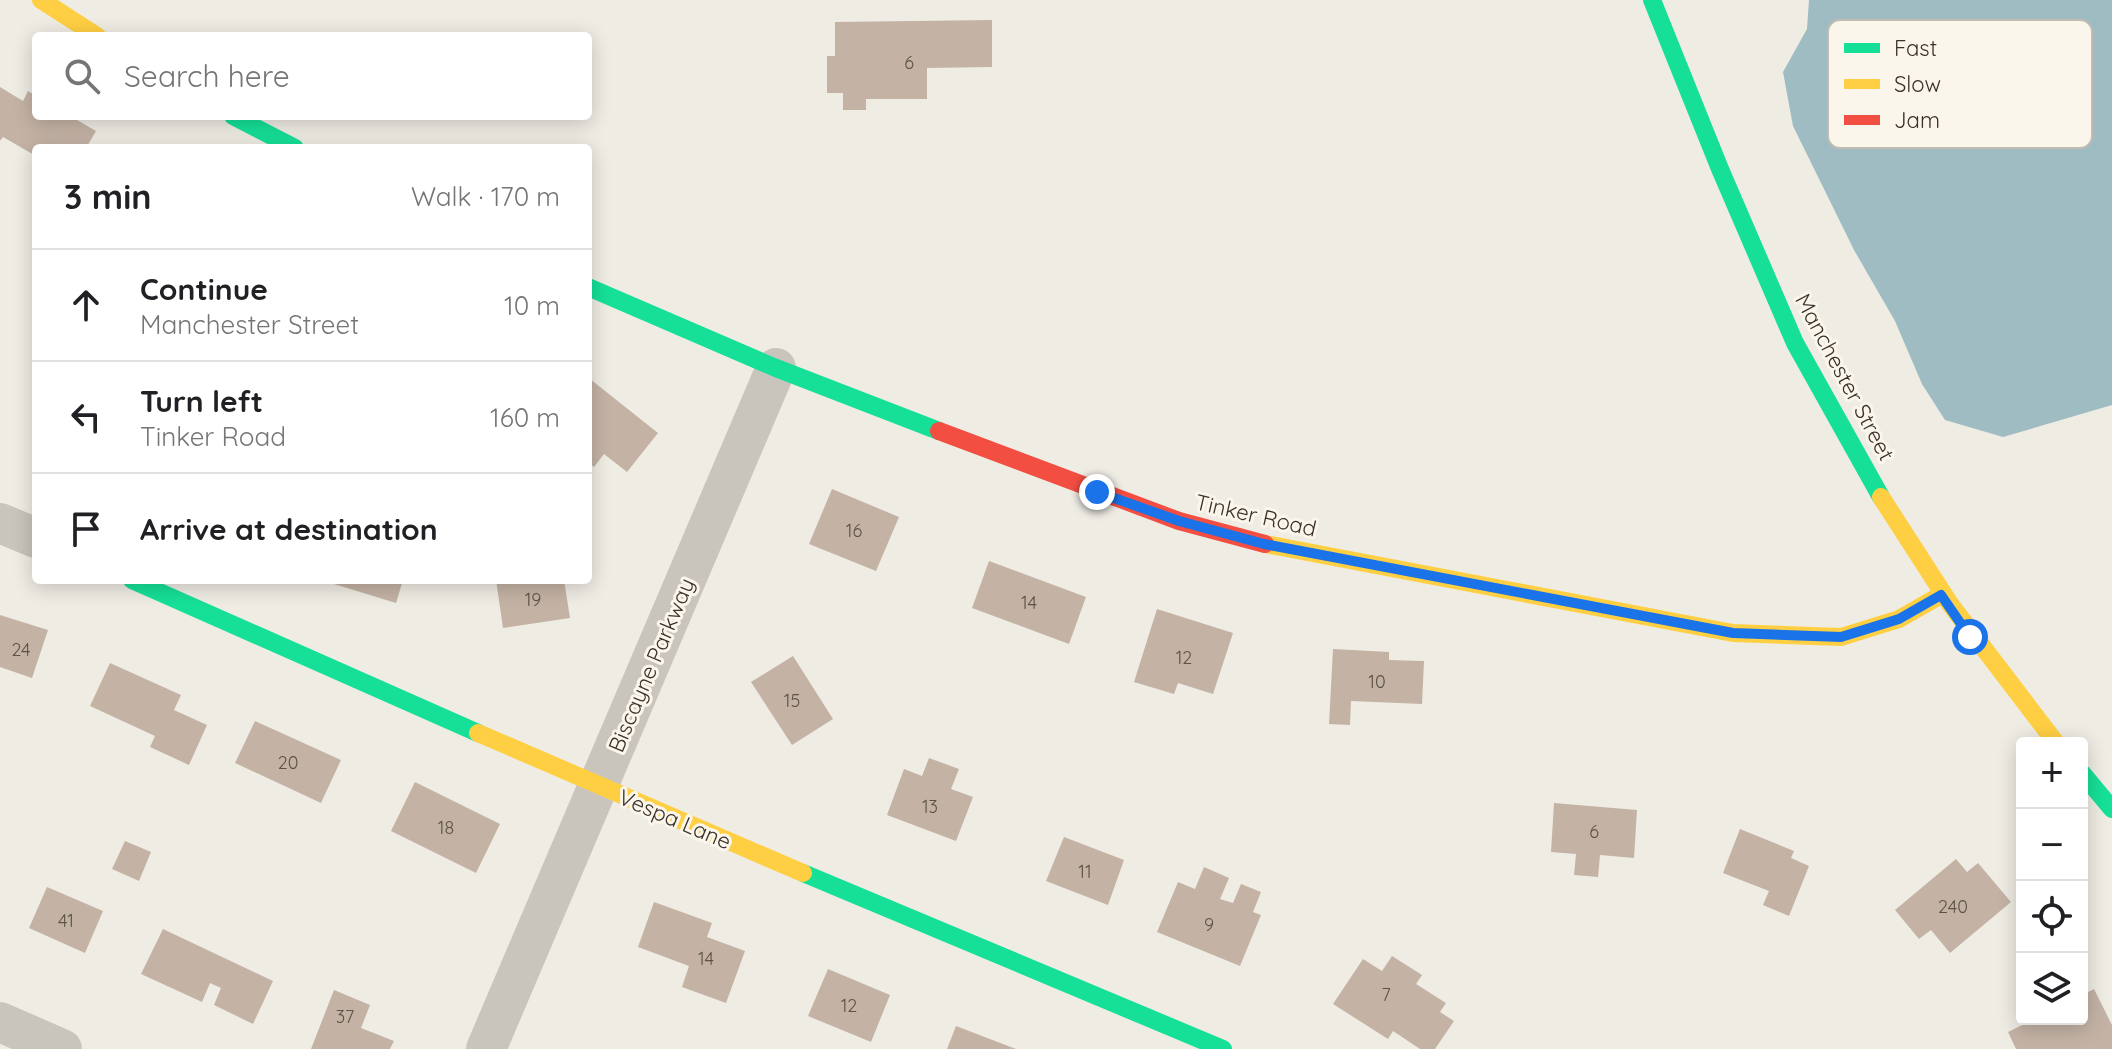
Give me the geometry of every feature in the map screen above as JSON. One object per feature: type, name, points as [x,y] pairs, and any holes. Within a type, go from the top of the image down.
[{"type":"street","points":[[41,0],[91,32]]},
{"type":"street","name":"Manchester Street","points":[[1652,0],[1728,190],[1799,350],[1840,427],[1941,595],[1970,637],[2051,737]]},
{"type":"street","points":[[241,120],[287,144]]},
{"type":"street","name":"Tinker Road","points":[[592,289],[776,368],[1097,492],[1179,521],[1264,544],[1733,633],[1841,637],[1899,619],[1941,595]]},
{"type":"street","name":"Biscayne Parkway","points":[[486,1049],[776,368]]},
{"type":"street","points":[[0,523],[32,536]]},
{"type":"street","name":"Vespa Lane","points":[[141,584],[599,787],[1223,1049]]},
{"type":"street","points":[[2088,780],[2112,809]]},
{"type":"street","points":[[0,1022],[62,1049]]},
{"type":"water","points":[[1809,0],[2112,0],[2112,405],[2003,437],[1945,420],[1922,384],[1895,321],[1854,250],[1793,126],[1783,72],[1807,29]]},
{"type":"building","points":[[992,20],[992,67],[927,68],[927,99],[866,99],[866,110],[843,110],[843,93],[827,93],[827,56],[835,56],[835,22]]},
{"type":"building","points":[[0,87],[23,101],[28,91],[32,94],[32,120],[77,120],[96,131],[88,144],[32,144],[32,154],[3,137],[0,141]]},
{"type":"building","points":[[592,381],[658,433],[627,472],[604,454],[594,467]]},
{"type":"building","points":[[832,489],[899,517],[876,571],[809,544]]},
{"type":"building","points":[[989,561],[1086,597],[1069,644],[972,608]]},
{"type":"building","points":[[334,584],[402,584],[396,603]]},
{"type":"building","points":[[497,584],[565,584],[570,618],[503,628]]},
{"type":"building","points":[[1157,609],[1233,633],[1213,694],[1178,683],[1174,694],[1134,682]]},
{"type":"building","points":[[0,615],[48,630],[32,678],[0,667]]},
{"type":"building","points":[[1333,649],[1389,652],[1389,660],[1424,661],[1422,704],[1351,701],[1350,725],[1329,724]]},
{"type":"building","points":[[793,656],[833,719],[792,745],[751,682]]},
{"type":"building","points":[[110,663],[181,695],[174,710],[207,725],[189,765],[150,747],[155,736],[90,706]]},
{"type":"building","points":[[255,721],[341,760],[321,803],[235,763]]},
{"type":"building","points":[[929,758],[959,769],[951,789],[973,797],[956,841],[887,815],[904,769],[922,776]]},
{"type":"building","points":[[415,782],[500,824],[476,873],[391,831]]},
{"type":"building","points":[[1554,803],[1637,810],[1634,858],[1600,855],[1598,877],[1574,875],[1576,854],[1551,852]]},
{"type":"building","points":[[1740,829],[1794,851],[1791,858],[1809,866],[1789,916],[1763,905],[1769,891],[1723,873]]},
{"type":"building","points":[[1064,837],[1124,860],[1108,905],[1046,881]]},
{"type":"building","points":[[125,841],[151,852],[139,881],[112,869]]},
{"type":"building","points":[[1956,859],[1967,872],[1978,863],[2011,902],[1950,953],[1931,930],[1919,939],[1895,910]]},
{"type":"building","points":[[1204,867],[1229,878],[1220,899],[1233,903],[1241,884],[1261,892],[1253,912],[1261,915],[1240,966],[1157,932],[1178,882],[1195,889]]},
{"type":"building","points":[[47,887],[103,911],[85,953],[29,928]]},
{"type":"building","points":[[654,902],[712,923],[707,937],[745,951],[726,1003],[682,987],[689,966],[638,947]]},
{"type":"building","points":[[163,929],[273,981],[253,1024],[214,1005],[221,988],[210,983],[202,1002],[141,974]]},
{"type":"building","points":[[1392,956],[1422,975],[1416,984],[1446,1003],[1440,1012],[1454,1021],[1435,1049],[1420,1049],[1393,1031],[1388,1039],[1333,1004],[1363,959],[1382,971]]},
{"type":"building","points":[[828,969],[890,995],[871,1042],[808,1016]]},
{"type":"building","points":[[2094,989],[2112,1025],[2112,1049],[2016,1049],[2008,1032],[2022,1025],[2088,1025],[2088,992]]},
{"type":"building","points":[[334,990],[370,1005],[361,1028],[394,1041],[390,1049],[311,1049]]},
{"type":"building","points":[[956,1026],[1016,1049],[947,1049]]},
{"type":"traffic: fast","points":[[1652,0],[1795,343],[1881,497]]},
{"type":"traffic: fast","points":[[241,120],[287,144]]},
{"type":"traffic: fast","points":[[592,289],[776,368],[939,431]]},
{"type":"traffic: fast","points":[[141,584],[478,733]]},
{"type":"traffic: fast","points":[[2088,780],[2112,809]]},
{"type":"traffic: fast","points":[[803,873],[1223,1049]]},
{"type":"traffic: slow","points":[[41,0],[91,32]]},
{"type":"traffic: slow","points":[[1881,497],[1950,604],[2051,737]]},
{"type":"traffic: slow","points":[[1265,544],[1733,633],[1841,637],[1899,619],[1941,595]]},
{"type":"traffic: slow","points":[[478,733],[803,873]]},
{"type":"traffic: jam","points":[[939,431],[1179,521],[1265,544]]},
{"type":"route","points":[[1097,492],[1179,521],[1264,544],[1733,633],[1841,637],[1899,619],[1941,595],[1970,637]]}]
